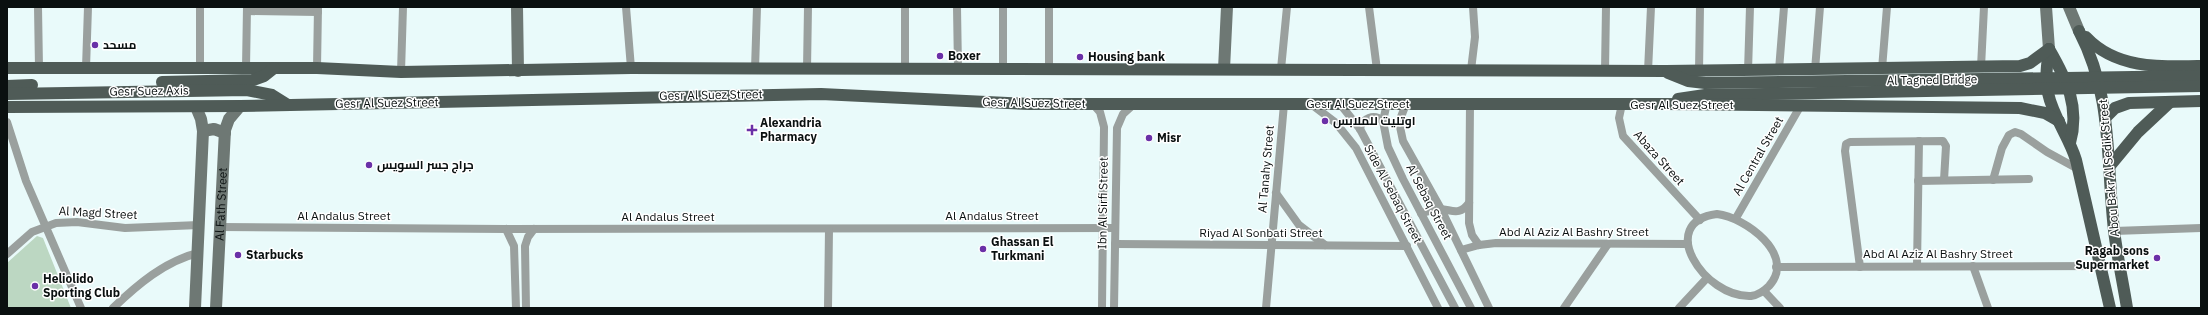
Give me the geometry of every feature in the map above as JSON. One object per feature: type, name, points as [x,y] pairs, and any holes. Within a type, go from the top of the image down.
[{"type":"main road","points":[[517,7],[518,72]]},
{"type":"main road","points":[[1224,69],[1227,7]]},
{"type":"main road","points":[[2046,7],[2049,49],[2065,77],[2073,101],[2074,127],[2070,143]]},
{"type":"main road","points":[[2069,7],[2079,31],[2092,44],[2108,55],[2125,62],[2144,65],[2201,66]]},
{"type":"main road","name":"Abou Bakr Al Sedik Street","points":[[2079,31],[2088,47],[2100,82],[2105,118],[2114,231],[2127,308]]},
{"type":"main road","points":[[7,68],[317,68],[401,72],[518,72],[631,68],[1605,71],[1815,70],[2020,66],[2030,62],[2049,49]]},
{"type":"main road","name":"Abou Bakr Al Sedik Street","points":[[2049,49],[2046,85],[2052,108],[2070,143],[2078,169],[2110,308]]},
{"type":"main road","points":[[2182,66],[2178,71],[2175,84],[2179,97],[2184,102]]},
{"type":"main road","name":"Gesr Suez Axis","points":[[7,86],[247,80],[264,76],[274,68]]},
{"type":"main road","points":[[1960,68],[1966,71],[1974,83],[1973,97],[1963,107]]},
{"type":"main road","name":"Al Tagned Bridge","points":[[1666,71],[1688,81],[1704,83],[2201,76]]},
{"type":"main road","name":"Al Tagned Bridge","points":[[1666,104],[1681,98],[1701,95],[2201,86]]},
{"type":"main road","name":"Gesr Suez Axis","points":[[7,94],[247,90],[272,95],[288,105]]},
{"type":"main road","name":"Gesr Al Suez Street","points":[[7,107],[196,107],[821,94],[1029,104],[1666,104],[2029,108],[2045,113],[2059,121]]},
{"type":"main road","points":[[2109,167],[2138,132],[2170,102]]},
{"type":"main road","points":[[2105,118],[2115,108],[2122,104],[2201,102]]},
{"type":"main road","name":"Al Fath Street","points":[[216,308],[225,133],[229,119],[240,106]]},
{"type":"main road","name":"Al Fath Street","points":[[195,308],[203,131],[201,119],[196,107]]},
{"type":"main road","points":[[203,131],[214,129],[225,133]]},
{"type":"street","points":[[38,7],[39,68]]},
{"type":"street","points":[[86,68],[88,7]]},
{"type":"street","points":[[200,7],[200,68]]},
{"type":"street","points":[[401,72],[403,7]]},
{"type":"street","points":[[626,7],[631,68]]},
{"type":"street","points":[[755,69],[757,7]]},
{"type":"street","points":[[807,69],[808,7]]},
{"type":"street","points":[[905,7],[905,69]]},
{"type":"street","points":[[957,7],[958,69]]},
{"type":"street","points":[[1003,69],[1004,7]]},
{"type":"street","points":[[1049,7],[1049,69]]},
{"type":"street","points":[[1281,69],[1287,7]]},
{"type":"street","points":[[1369,7],[1376,70]]},
{"type":"street","points":[[1471,70],[1475,37],[1473,7]]},
{"type":"street","points":[[1605,71],[1606,7]]},
{"type":"street","points":[[1648,71],[1651,7]]},
{"type":"street","points":[[1699,71],[1700,7]]},
{"type":"street","points":[[1748,70],[1750,7]]},
{"type":"street","points":[[1779,70],[1784,7]]},
{"type":"street","points":[[1815,70],[1820,7]]},
{"type":"street","points":[[1882,69],[1887,7]]},
{"type":"street","points":[[1981,67],[1984,7]]},
{"type":"street","points":[[246,68],[247,9],[318,10],[317,68]]},
{"type":"street","name":"Ibn Al Sirfi Street","points":[[1092,104],[1100,112],[1103,123],[1102,308]]},
{"type":"street","name":"Ibn Al Sirfi Street","points":[[1114,308],[1117,128],[1123,114],[1134,104]]},
{"type":"street","name":"Al Tanahy Street","points":[[1266,308],[1284,104]]},
{"type":"street","name":"Side Al Sebaq Street","points":[[1310,104],[1328,116],[1347,135],[1370,174],[1438,308]]},
{"type":"street","points":[[1340,104],[1360,129],[1454,308]]},
{"type":"street","name":"Al Sebaq Street","points":[[1387,104],[1383,121],[1388,147],[1471,308]]},
{"type":"street","points":[[1406,104],[1400,116],[1400,132],[1441,209],[1489,308]]},
{"type":"street","points":[[1470,104],[1470,227],[1479,244]]},
{"type":"street","name":"Abaza Street","points":[[1622,104],[1619,122],[1623,136],[1700,220]]},
{"type":"street","name":"Al Central Street","points":[[1736,218],[1801,105]]},
{"type":"street","points":[[1360,129],[1362,123],[1367,118],[1374,117],[1383,121]]},
{"type":"street","points":[[7,122],[24,177],[81,308]]},
{"type":"street","points":[[1993,180],[2002,148],[2009,135],[2015,132],[2021,134],[2052,155],[2078,169]]},
{"type":"street","points":[[1917,266],[1919,141]]},
{"type":"street","points":[[1860,267],[1845,146],[1850,142],[1942,141],[1946,143],[1944,180]]},
{"type":"street","points":[[1370,174],[1381,169]]},
{"type":"street","points":[[1918,181],[2029,179]]},
{"type":"street","points":[[1276,192],[1295,220],[1325,246]]},
{"type":"street","points":[[1422,213],[1441,209],[1456,212],[1469,203]]},
{"type":"street","points":[[1717,214],[1736,218],[1754,229],[1764,239],[1774,256],[1776,267],[1772,283],[1764,291],[1750,296],[1738,294],[1721,287],[1707,278],[1691,258],[1688,244],[1692,228],[1700,220],[1717,214]]},
{"type":"street","name":"Al Magd Street","points":[[7,254],[29,234],[46,225],[67,222],[125,228],[199,226]]},
{"type":"street","name":"Al Andalus Street","points":[[220,227],[506,229],[1115,228]]},
{"type":"street","points":[[2114,231],[2201,228]]},
{"type":"street","points":[[506,229],[514,246],[516,308]]},
{"type":"street","points":[[526,308],[525,246],[528,237],[534,229]]},
{"type":"street","points":[[828,308],[829,229]]},
{"type":"street","name":"Riyad Al Sonbati Street","points":[[1115,244],[1407,246]]},
{"type":"street","name":"Abd Al Aziz Al Bashry Street","points":[[1461,250],[1479,244],[1688,244]]},
{"type":"street","points":[[1564,308],[1608,244]]},
{"type":"street","points":[[113,308],[135,288],[160,270],[186,256],[198,253]]},
{"type":"street","points":[[1973,266],[1988,308]]},
{"type":"street","name":"Abd Al Aziz Al Bashry Street","points":[[1776,267],[2100,266]]},
{"type":"street","points":[[1679,308],[1707,278]]},
{"type":"street","points":[[1764,291],[1780,308]]},
{"type":"street","points":[[1433,298],[1446,292]]},
{"type":"green space","name":"Heliolido Sporting Club","points":[[37,236],[43,238],[71,308],[7,308],[7,263]]},
{"type":"place","name":"مسحد","points":[[95,45]]},
{"type":"place","name":"Boxer","points":[[940,56]]},
{"type":"place","name":"Housing bank","points":[[1080,57]]},
{"type":"place","name":"اوتليت للملابس","points":[[1325,121]]},
{"type":"place","name":"Alexandria Pharmacy","points":[[752,130]]},
{"type":"place","name":"Misr","points":[[1149,138]]},
{"type":"place","name":"جراج جسر السويس","points":[[369,165]]},
{"type":"place","name":"Ghassan El Turkmani","points":[[983,249]]},
{"type":"place","name":"Starbucks","points":[[238,255]]},
{"type":"place","name":"Ragab sons Supermarket","points":[[2157,258]]},
{"type":"place","name":"Heliolido Sporting Club","points":[[35,286]]}]
